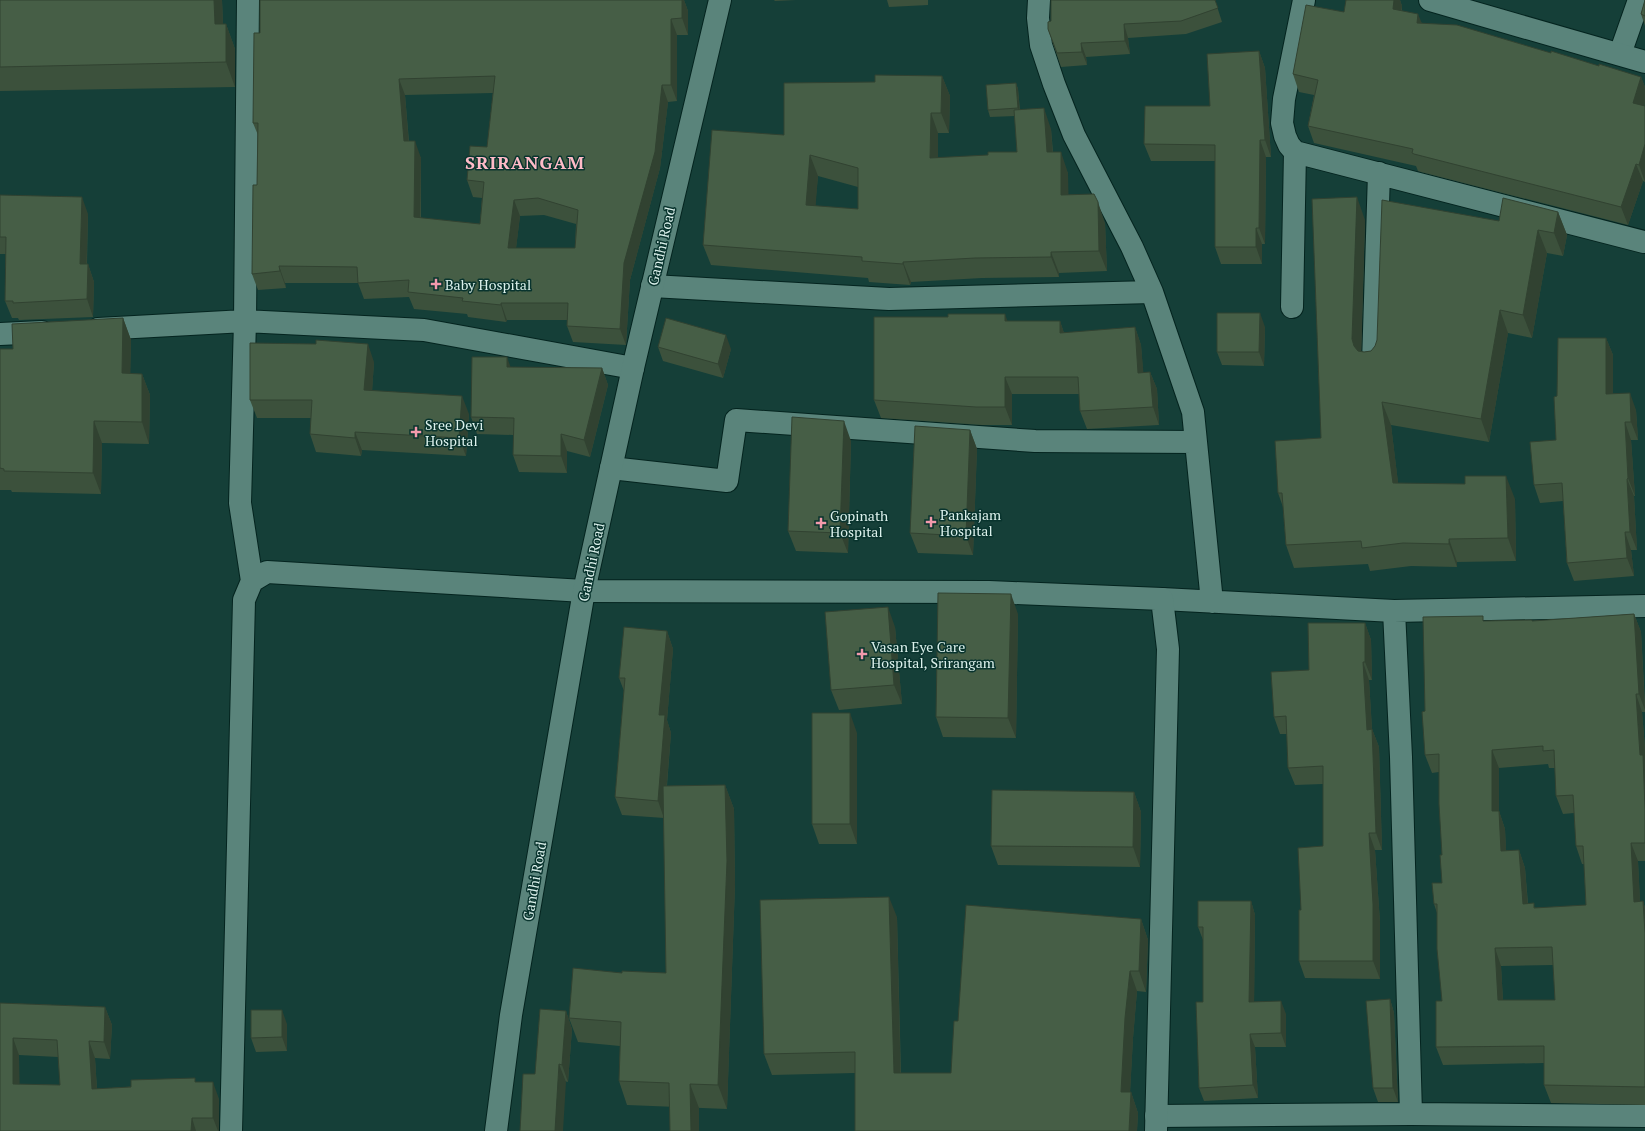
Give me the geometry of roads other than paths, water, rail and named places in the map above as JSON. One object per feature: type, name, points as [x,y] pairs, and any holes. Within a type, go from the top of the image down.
[{"type":"street","points":[[231,1131],[244,600],[252,581],[240,503],[245,321],[248,0]]},
{"type":"street","name":"Gandhi Road","points":[[496,1131],[511,1015],[584,591],[633,368],[720,0]]},
{"type":"street","points":[[1039,0],[1038,18],[1041,45],[1054,84],[1074,135],[1132,247],[1152,292],[1193,412],[1212,602]]},
{"type":"street","points":[[1304,0],[1284,99],[1282,123],[1289,145],[1295,152],[1645,241],[1645,253]]},
{"type":"street","points":[[1430,0],[1645,62]]},
{"type":"street","points":[[1620,54],[1639,0]]},
{"type":"street","points":[[1292,307],[1295,152]]},
{"type":"street","points":[[1373,363],[1379,173]]},
{"type":"street","points":[[652,286],[889,299],[1152,292]]},
{"type":"street","points":[[0,334],[245,321],[424,330],[633,368]]},
{"type":"street","points":[[611,468],[727,481],[736,420],[1035,441],[1195,442]]},
{"type":"street","points":[[252,581],[267,572],[584,591],[989,592],[1394,611],[1645,606]]},
{"type":"street","points":[[1162,599],[1168,649],[1156,1124],[1411,1114],[1645,1116]]},
{"type":"street","points":[[1394,611],[1402,765],[1411,1114]]},
{"type":"place","name":"Baby Hospital","points":[[436,284]]},
{"type":"place","name":"Sree Devi Hospital","points":[[416,432]]},
{"type":"place","name":"Pankajam Hospital","points":[[931,522]]},
{"type":"place","name":"Gopinath Hospital","points":[[821,523]]},
{"type":"place","name":"Vasan Eye Care Hospital, Srirangam","points":[[862,654]]},
{"type":"district","name":"SRIRANGAM","points":[[525,162]]}]
